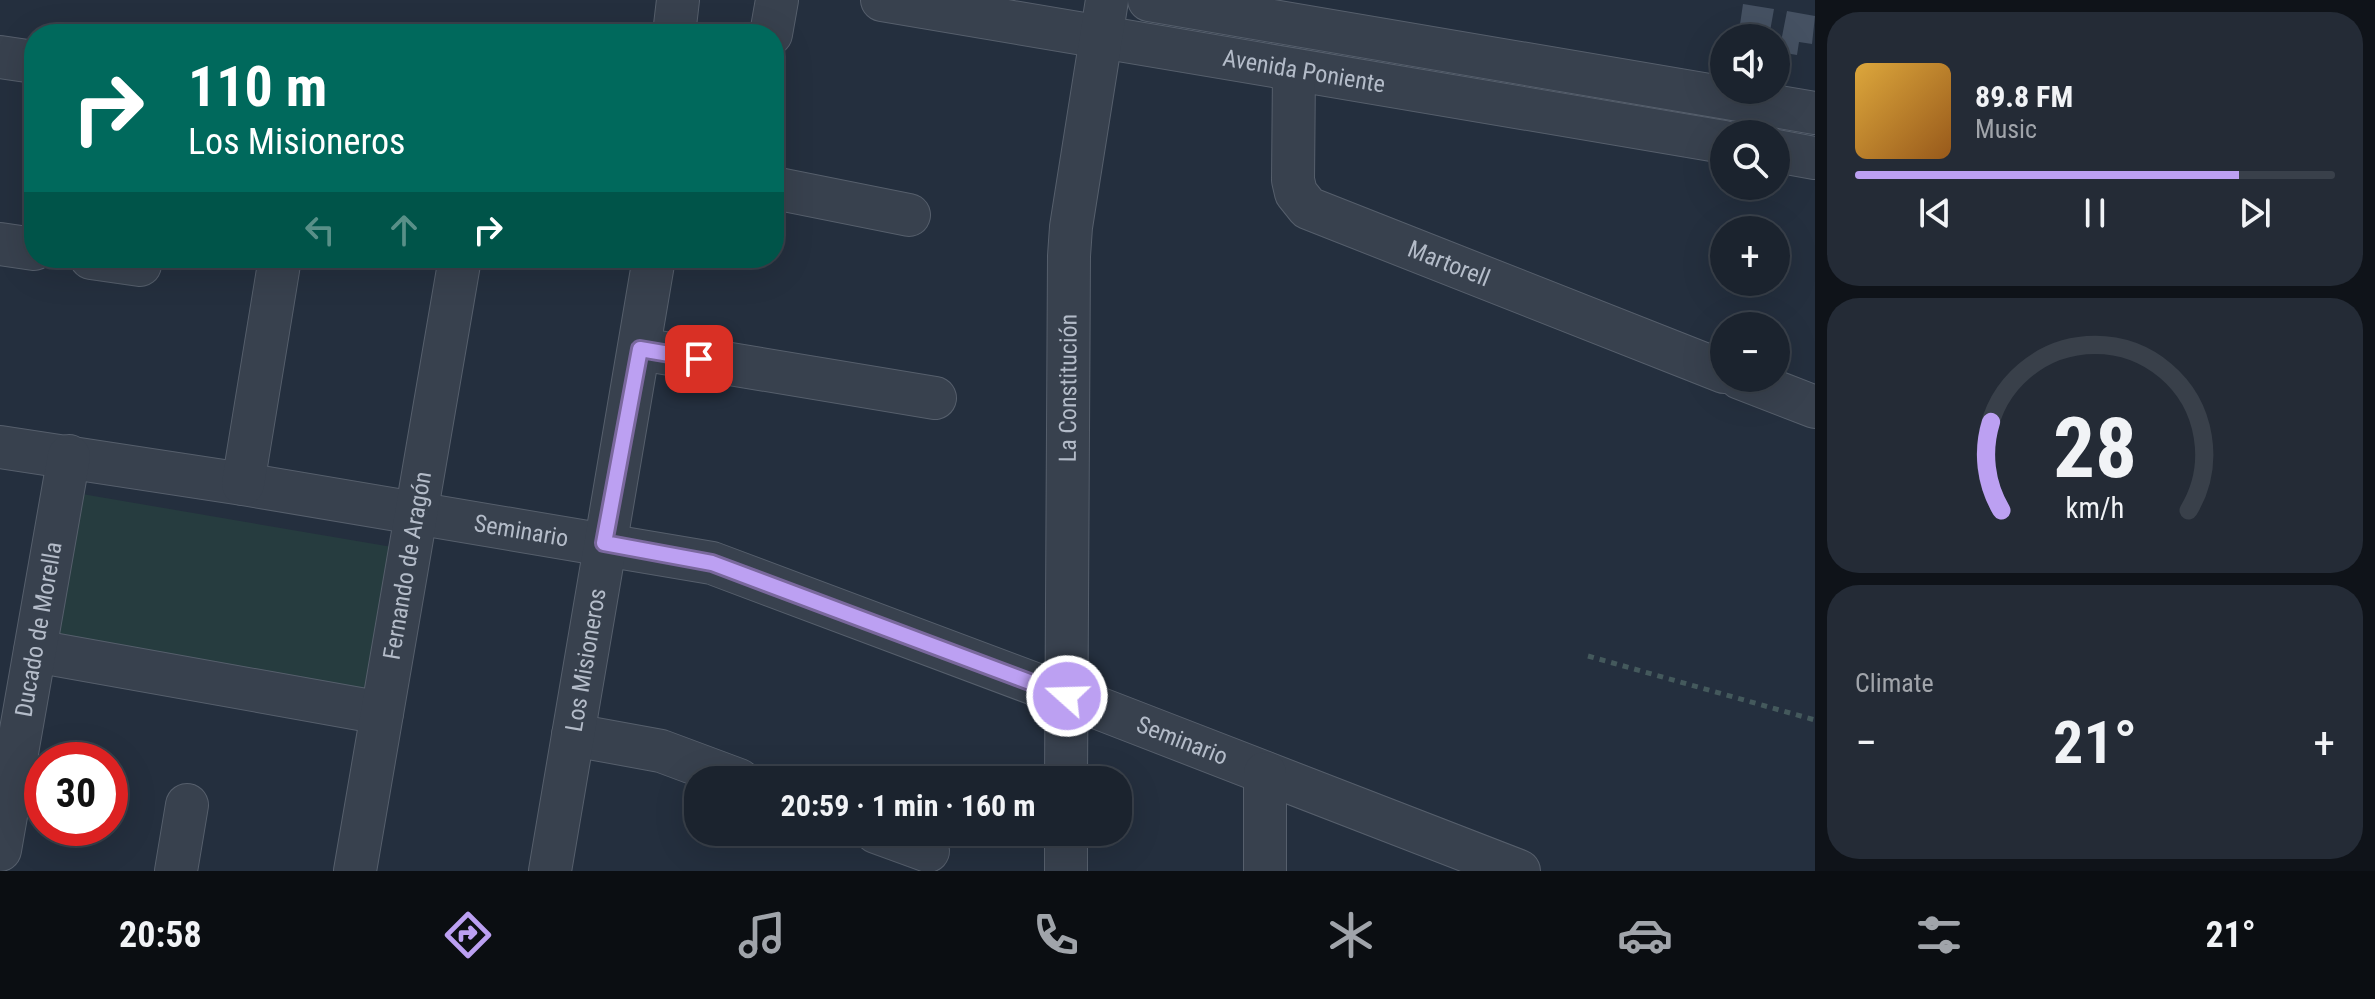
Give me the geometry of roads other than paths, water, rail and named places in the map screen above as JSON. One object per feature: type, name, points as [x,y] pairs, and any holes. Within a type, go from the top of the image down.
[{"type":"street","points":[[675,24],[678,0]]},
{"type":"street","points":[[773,24],[777,0]]},
{"type":"street","name":"Avenida Poniente","points":[[882,0],[1104,19],[1294,70],[1710,140]]},
{"type":"street","name":"Avenida Poniente","points":[[1149,0],[1815,113]]},
{"type":"street","name":"La Constitución","points":[[1066,766],[1069,256],[1104,19]]},
{"type":"street","points":[[0,57],[24,61]]},
{"type":"street","name":"Martorell","points":[[1294,70],[1293,180],[1296,193],[1308,208],[1710,366]]},
{"type":"street","points":[[1790,154],[1815,158]]},
{"type":"street","points":[[784,190],[909,215]]},
{"type":"street","points":[[0,244],[24,248]]},
{"type":"street","points":[[243,484],[278,268]]},
{"type":"street","name":"Fernando de Aragón","points":[[355,871],[458,268]]},
{"type":"street","name":"Los Misioneros","points":[[550,871],[652,268]]},
{"type":"street","points":[[640,349],[935,398]]},
{"type":"street","points":[[1776,392],[1815,407]]},
{"type":"street","name":"Seminario","points":[[0,447],[243,484],[712,563],[1519,871]]},
{"type":"street","name":"Ducado de Morella","points":[[0,850],[69,456]]},
{"type":"street","points":[[35,651],[382,713]]},
{"type":"street","points":[[573,735],[661,751],[701,766]]},
{"type":"street","points":[[1265,773],[1265,871]]},
{"type":"street","points":[[176,871],[187,805]]},
{"type":"street","points":[[914,846],[928,851]]},
{"type":"street","points":[[1066,846],[1066,871]]}]
